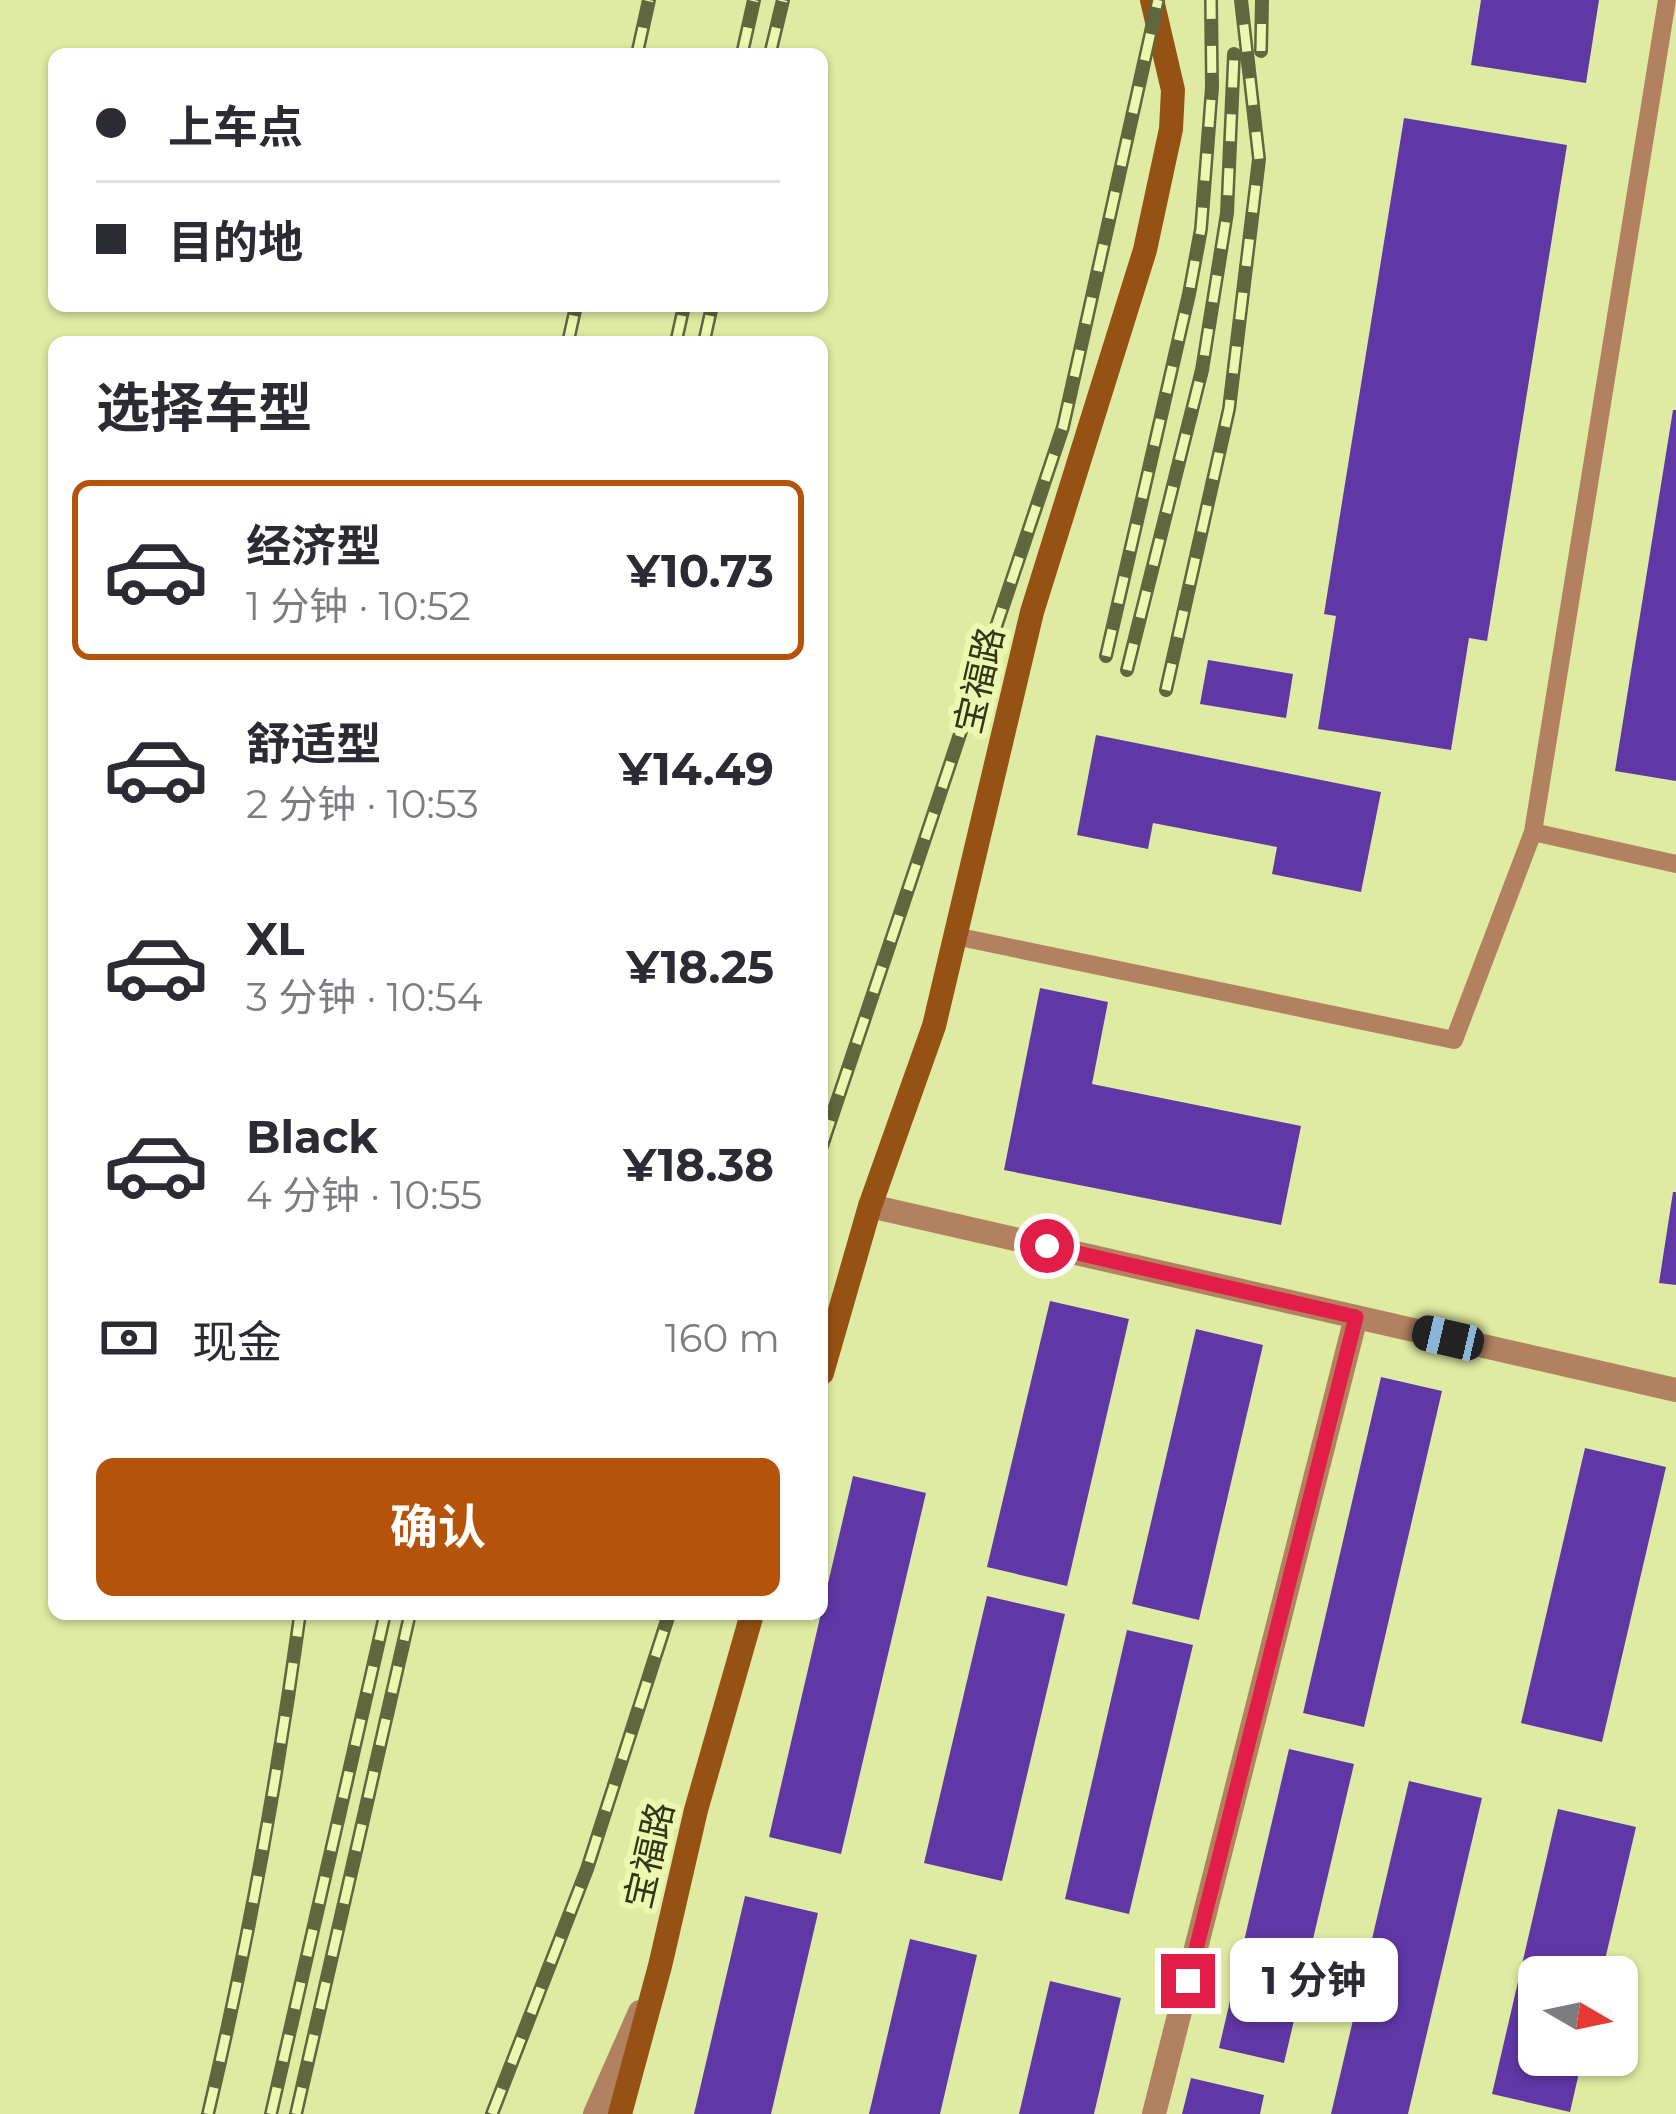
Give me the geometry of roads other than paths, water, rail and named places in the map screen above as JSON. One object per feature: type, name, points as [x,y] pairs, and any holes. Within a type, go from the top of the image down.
[{"type":"main road","name":"宝福路","points":[[828,1353],[871,1206],[934,1026],[1032,612],[1145,250],[1167,149],[1173,90],[1152,0]]},
{"type":"main road","name":"宝福路","points":[[620,2114],[696,1810],[750,1620]]},
{"type":"street","points":[[871,1206],[1676,1390]]},
{"type":"street","points":[[1154,2114],[1356,1317]]},
{"type":"street","points":[[595,2114],[660,1966]]},
{"type":"lane","points":[[955,936],[1454,1040],[1533,832],[1666,0]]},
{"type":"lane","points":[[1533,832],[1676,864]]},
{"type":"railway","points":[[638,48],[649,0]]},
{"type":"railway","points":[[743,48],[754,0]]},
{"type":"railway","points":[[771,48],[783,0]]},
{"type":"railway","points":[[828,1128],[1063,427],[1158,0]]},
{"type":"railway","points":[[1106,656],[1201,229],[1212,87],[1211,0]]},
{"type":"railway","points":[[1166,690],[1229,409],[1259,159],[1241,0]]},
{"type":"railway","points":[[1261,51],[1262,0]]},
{"type":"railway","points":[[1127,670],[1202,370],[1227,213],[1234,54]]},
{"type":"railway","points":[[569,336],[575,312]]},
{"type":"railway","points":[[677,336],[683,312]]},
{"type":"railway","points":[[705,336],[711,312]]},
{"type":"railway","points":[[208,2114],[260,1865],[299,1620]]},
{"type":"railway","points":[[271,2114],[384,1620]]},
{"type":"railway","points":[[296,2114],[409,1620]]},
{"type":"railway","points":[[492,2114],[587,1869],[667,1620]]}]
